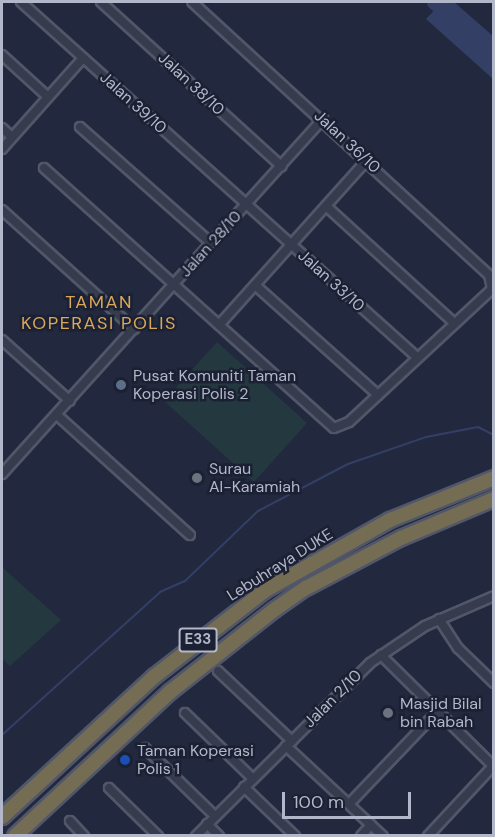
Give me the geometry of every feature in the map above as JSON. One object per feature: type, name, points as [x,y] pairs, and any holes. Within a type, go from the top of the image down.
[{"type":"highway","name":"Lebuhraya DUKE","points":[[2,817],[155,676],[264,591],[390,519],[494,478]]},
{"type":"highway","name":"Lebuhraya DUKE","points":[[15,836],[170,692],[274,610],[381,548],[494,499]]},
{"type":"street","name":"Jalan 39/10","points":[[21,2],[245,206]]},
{"type":"street","name":"Jalan 38/10","points":[[101,2],[281,166]]},
{"type":"street","name":"Jalan 36/10","points":[[192,2],[323,119],[489,275],[492,289]]},
{"type":"street","points":[[2,55],[48,97]]},
{"type":"street","points":[[2,149],[83,58]]},
{"type":"street","name":"Jalan 28/10","points":[[2,474],[323,119]]},
{"type":"street","points":[[81,127],[211,243]]},
{"type":"street","points":[[2,128],[12,137]]},
{"type":"street","points":[[219,325],[367,160]]},
{"type":"street","points":[[44,168],[334,428],[349,422],[492,289]]},
{"type":"street","name":"Jalan 33/10","points":[[245,206],[417,357]]},
{"type":"street","points":[[326,206],[454,323]]},
{"type":"street","points":[[2,210],[134,329]]},
{"type":"street","points":[[255,285],[378,395]]},
{"type":"street","points":[[2,340],[70,401]]},
{"type":"street","points":[[57,415],[190,535]]},
{"type":"street","name":"Jalan 2/10","points":[[196,836],[339,691],[381,656],[439,619],[494,596]]},
{"type":"street","points":[[439,619],[458,648],[494,683]]},
{"type":"street","points":[[381,656],[493,766],[428,836]]},
{"type":"street","points":[[218,672],[383,836]]},
{"type":"street","points":[[349,804],[437,712]]},
{"type":"street","points":[[185,713],[252,778]]},
{"type":"street","points":[[145,748],[215,816]]},
{"type":"street","points":[[244,787],[295,836]]},
{"type":"street","points":[[109,788],[158,836]]},
{"type":"street","points":[[69,821],[84,836]]},
{"type":"street","points":[[207,824],[219,836]]},
{"type":"street","points":[[361,836],[371,825]]},
{"type":"shaded area","points":[[217,342],[307,423],[254,482],[164,401]]},
{"type":"shaded area","points":[[2,567],[61,620],[10,666],[2,659]]},
{"type":"water","points":[[442,2],[454,2],[493,36],[493,79],[426,19]]},
{"type":"waterway","points":[[434,2],[454,18]]},
{"type":"waterway","points":[[2,735],[160,592],[185,581],[258,511],[348,464],[426,437],[478,427],[494,435]]},
{"type":"place","name":"Pusat Komuniti Taman Koperasi Polis 2","points":[[121,385]]},
{"type":"place","name":"Surau Al-Karamiah","points":[[197,478]]},
{"type":"place","name":"Masjid Bilal bin Rabah","points":[[388,713]]},
{"type":"place","name":"Taman Koperasi Polis 1","points":[[125,760]]},
{"type":"district","name":"TAMAN KOPERASI POLIS","points":[[99,313]]}]
